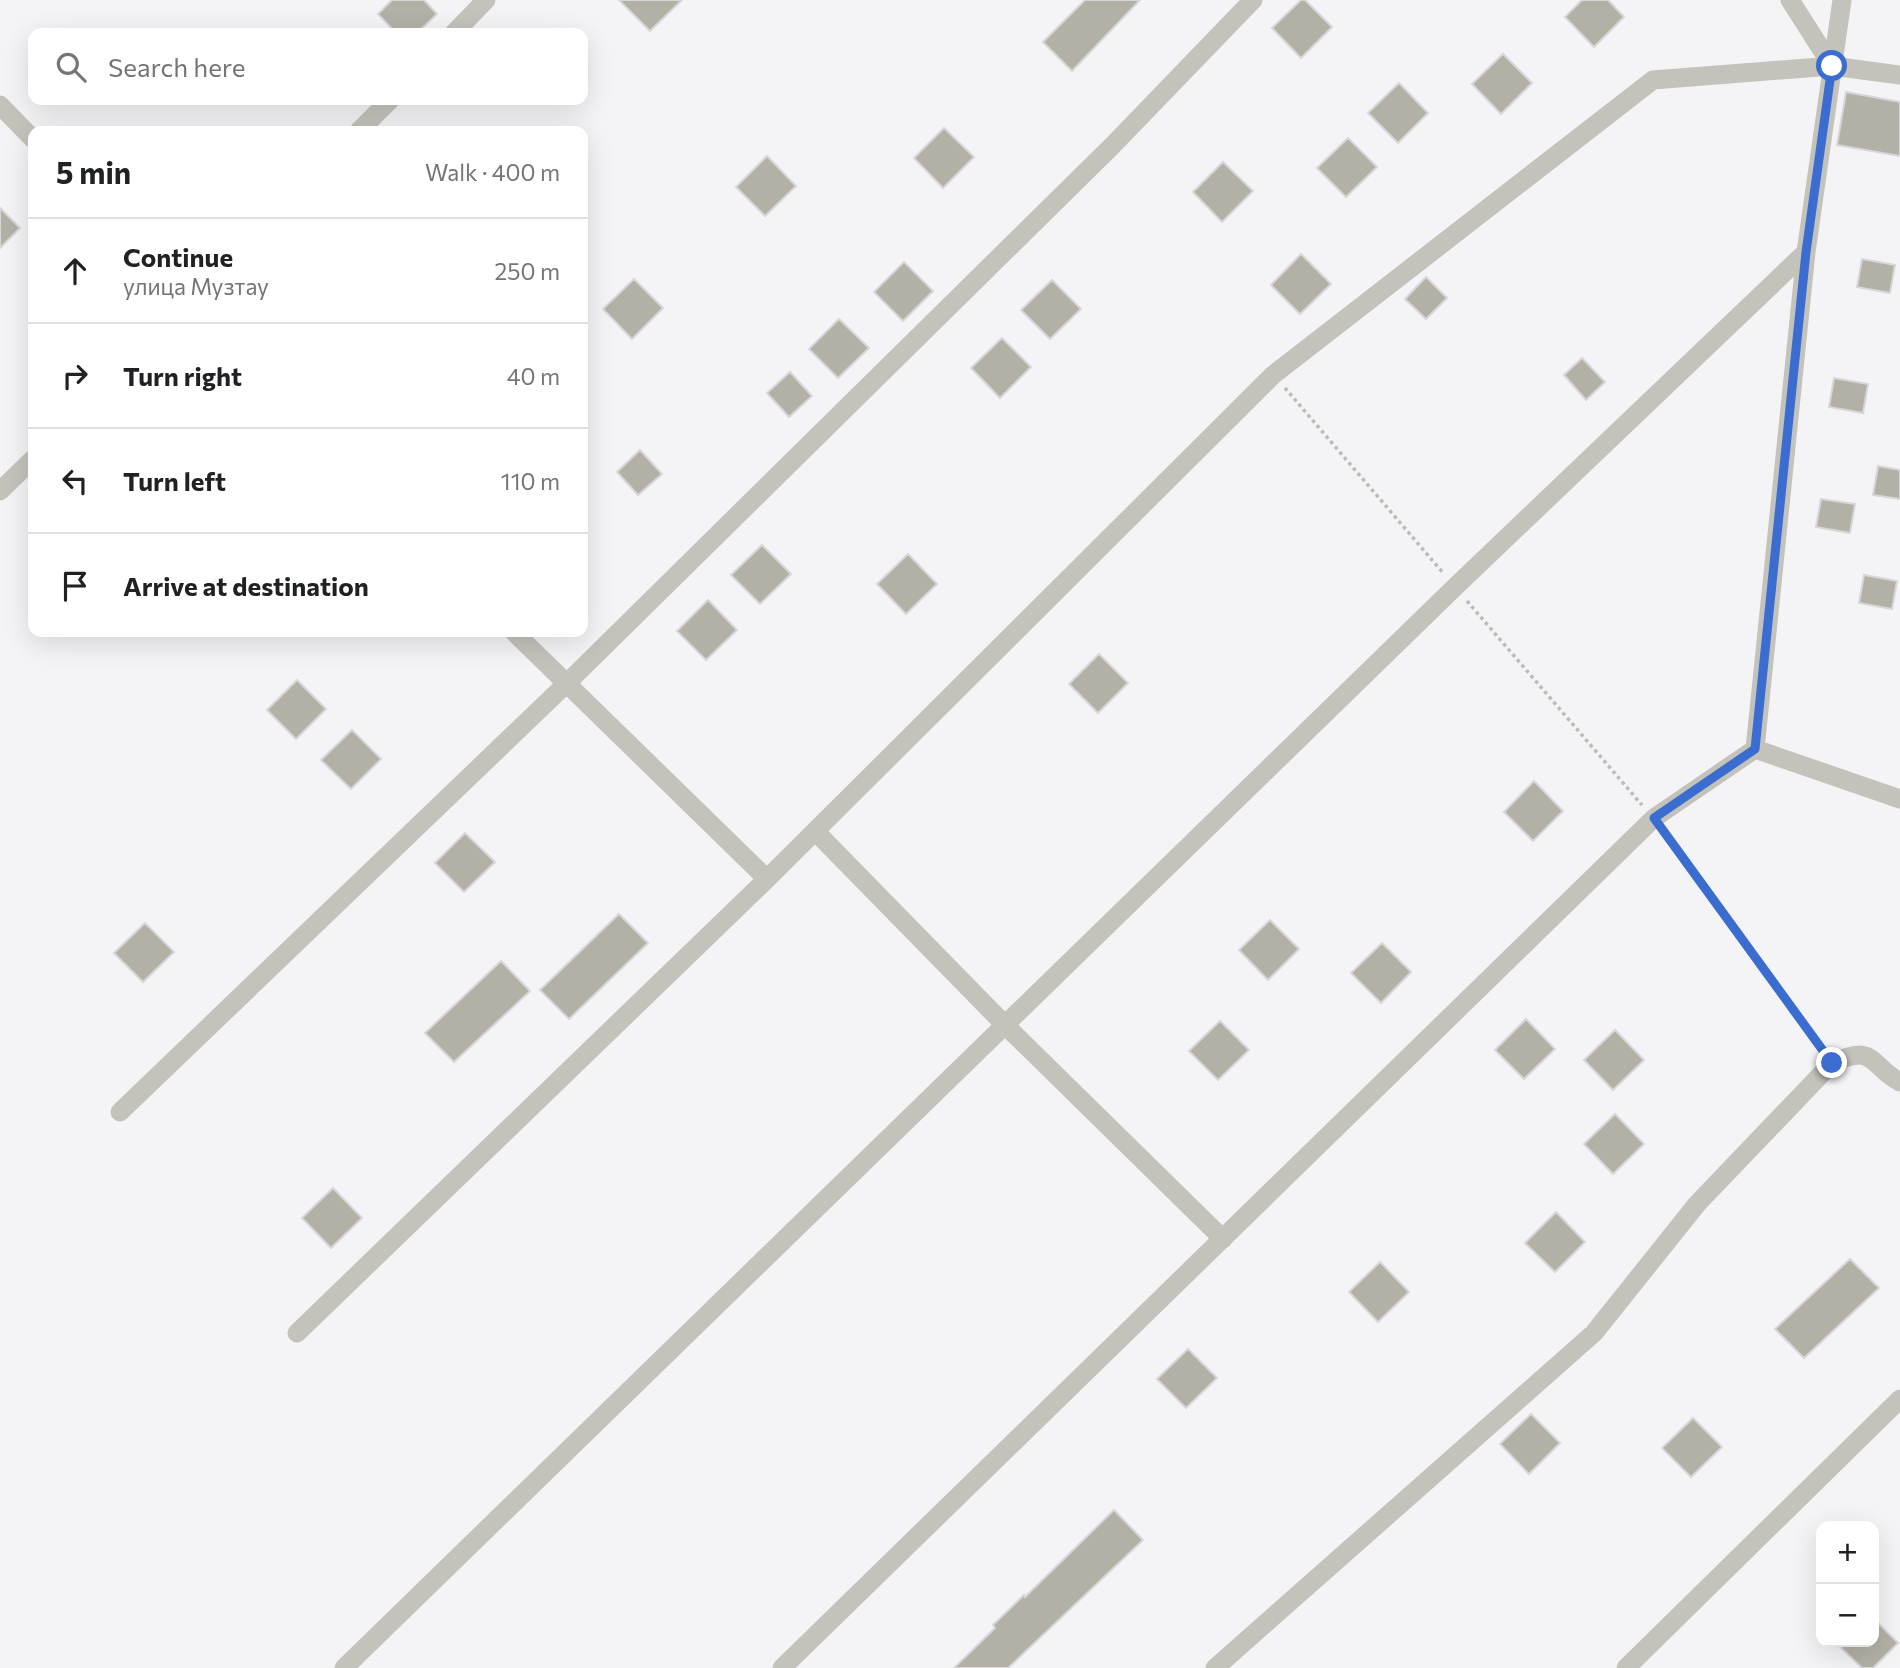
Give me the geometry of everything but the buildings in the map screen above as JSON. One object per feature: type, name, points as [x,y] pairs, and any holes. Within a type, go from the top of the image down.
[{"type":"street","points":[[459,28],[486,0]]},
{"type":"street","points":[[120,1112],[566,684],[1113,145],[1253,0]]},
{"type":"street","points":[[1790,0],[1832,66]]},
{"type":"street","points":[[782,1668],[1654,818],[1755,749],[1806,252],[1842,0]]},
{"type":"street","points":[[297,1333],[815,831],[1273,374],[1653,80],[1832,66],[1900,75]]},
{"type":"street","points":[[0,105],[28,134]]},
{"type":"street","points":[[364,126],[385,105]]},
{"type":"street","points":[[344,1668],[1455,587],[1806,252]]},
{"type":"street","points":[[0,491],[28,464]]},
{"type":"street","points":[[519,637],[766,879]]},
{"type":"street","points":[[1755,749],[1900,799]]},
{"type":"street","points":[[815,831],[1005,1025],[1223,1239]]},
{"type":"street","points":[[1215,1668],[1594,1333],[1698,1204],[1832,1063],[1852,1055],[1863,1055],[1875,1060],[1890,1077],[1900,1082]]},
{"type":"street","points":[[1626,1668],[1900,1399]]},
{"type":"path","points":[[1273,374],[1654,818],[1832,1063]]},
{"type":"route","points":[[1832,66],[1806,252],[1755,749],[1654,818],[1832,1063]]}]
